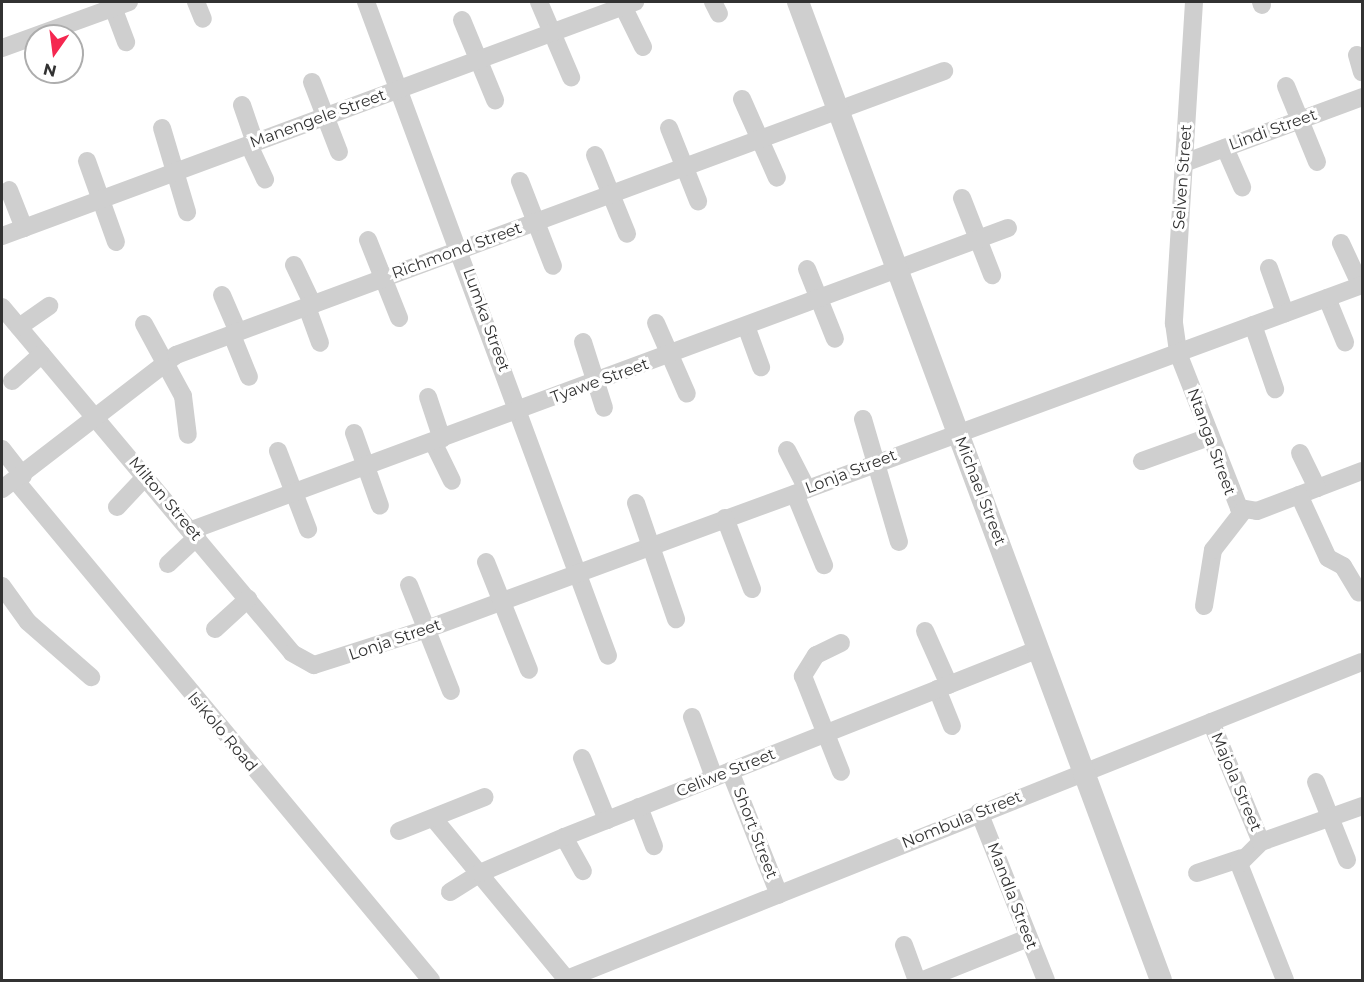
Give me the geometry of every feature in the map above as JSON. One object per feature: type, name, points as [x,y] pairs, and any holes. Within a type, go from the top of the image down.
[{"type":"street","points":[[196,2],[203,19]]},
{"type":"street","name":"Lumka Street","points":[[366,2],[461,250],[608,656]]},
{"type":"street","points":[[538,2],[571,77]]},
{"type":"street","name":"Michael Street","points":[[798,2],[1161,981]]},
{"type":"street","name":"Selven Street","points":[[1178,353],[1174,323],[1194,2]]},
{"type":"street","points":[[2,48],[118,3],[126,42]]},
{"type":"street","points":[[626,3],[643,47]]},
{"type":"street","name":"Manengele Street","points":[[2,236],[399,90],[626,3]]},
{"type":"street","points":[[462,20],[476,61],[495,100]]},
{"type":"street","name":"Richmond Street","points":[[13,482],[167,360],[945,71]]},
{"type":"street","points":[[312,82],[339,152]]},
{"type":"street","points":[[1286,86],[1317,162]]},
{"type":"street","name":"Lindi Street","points":[[1184,163],[1362,97]]},
{"type":"street","points":[[742,99],[777,178]]},
{"type":"street","points":[[242,105],[252,144],[265,180]]},
{"type":"street","points":[[162,128],[187,212]]},
{"type":"street","points":[[669,128],[698,201]]},
{"type":"street","points":[[1225,148],[1242,188]]},
{"type":"street","points":[[595,155],[627,234]]},
{"type":"street","points":[[87,161],[116,242]]},
{"type":"street","points":[[520,181],[553,266]]},
{"type":"street","points":[[9,190],[24,228]]},
{"type":"street","points":[[962,198],[992,275]]},
{"type":"street","name":"Tyawe Street","points":[[194,534],[295,493],[1008,228]]},
{"type":"street","points":[[368,240],[399,318]]},
{"type":"street","points":[[1341,243],[1362,285]]},
{"type":"street","points":[[294,265],[310,306],[320,343]]},
{"type":"street","points":[[1269,268],[1285,313]]},
{"type":"street","points":[[807,269],[835,339]]},
{"type":"street","name":"Lonja Street","points":[[340,660],[1362,285]]},
{"type":"street","points":[[222,295],[249,377]]},
{"type":"street","points":[[1327,298],[1345,342]]},
{"type":"street","points":[[19,327],[49,306]]},
{"type":"street","name":"Milton Street","points":[[2,307],[299,659],[314,665],[340,660]]},
{"type":"street","points":[[656,323],[687,394]]},
{"type":"street","points":[[144,324],[167,360],[185,401],[182,413],[188,435]]},
{"type":"street","points":[[1253,325],[1275,388]]},
{"type":"street","points":[[746,326],[761,367]]},
{"type":"street","points":[[583,342],[604,408]]},
{"type":"street","name":"Ntanga Street","points":[[1178,353],[1233,501],[1244,510],[1299,495],[1362,471]]},
{"type":"street","points":[[12,381],[42,354]]},
{"type":"street","points":[[428,397],[437,441],[452,481]]},
{"type":"street","points":[[863,418],[899,542]]},
{"type":"street","points":[[354,433],[380,506]]},
{"type":"street","points":[[1142,461],[1209,437]]},
{"type":"street","name":"IsiKolo Road","points":[[2,449],[13,482],[431,981]]},
{"type":"street","points":[[787,450],[824,565]]},
{"type":"street","points":[[278,451],[308,529]]},
{"type":"street","points":[[1300,453],[1317,488]]},
{"type":"street","points":[[117,507],[146,476]]},
{"type":"street","points":[[1299,495],[1328,558],[1343,566],[1359,593]]},
{"type":"street","points":[[636,503],[676,619]]},
{"type":"street","points":[[1204,606],[1213,550],[1244,510]]},
{"type":"street","points":[[725,518],[752,589]]},
{"type":"street","points":[[168,564],[194,534]]},
{"type":"street","points":[[486,562],[529,670]]},
{"type":"street","points":[[409,585],[451,690]]},
{"type":"street","points":[[2,586],[28,622],[91,677]]},
{"type":"street","points":[[215,629],[248,599]]},
{"type":"street","points":[[925,631],[943,687],[952,726]]},
{"type":"street","points":[[841,643],[816,655],[804,670],[803,682],[841,772]]},
{"type":"street","name":"Celiwe Street","points":[[450,892],[480,873],[564,837],[1039,650]]},
{"type":"street","name":"Nombula Street","points":[[566,980],[779,896],[980,812],[1362,662]]},
{"type":"street","name":"Short Street","points":[[692,717],[722,774],[779,896]]},
{"type":"street","name":"Majola Street","points":[[1211,722],[1261,842]]},
{"type":"street","points":[[582,758],[607,820]]},
{"type":"street","points":[[1316,782],[1347,860]]},
{"type":"street","points":[[399,831],[485,797]]},
{"type":"street","name":"Majola Street","points":[[1240,864],[1261,842],[1362,806]]},
{"type":"street","points":[[639,807],[654,846]]},
{"type":"street","name":"Mandla Street","points":[[980,812],[1046,981]]},
{"type":"street","points":[[434,819],[566,980]]},
{"type":"street","points":[[564,837],[583,871]]},
{"type":"street","points":[[1197,873],[1240,864],[1284,981]]},
{"type":"street","points":[[923,981],[1028,938]]},
{"type":"street","points":[[903,945],[917,981]]}]
